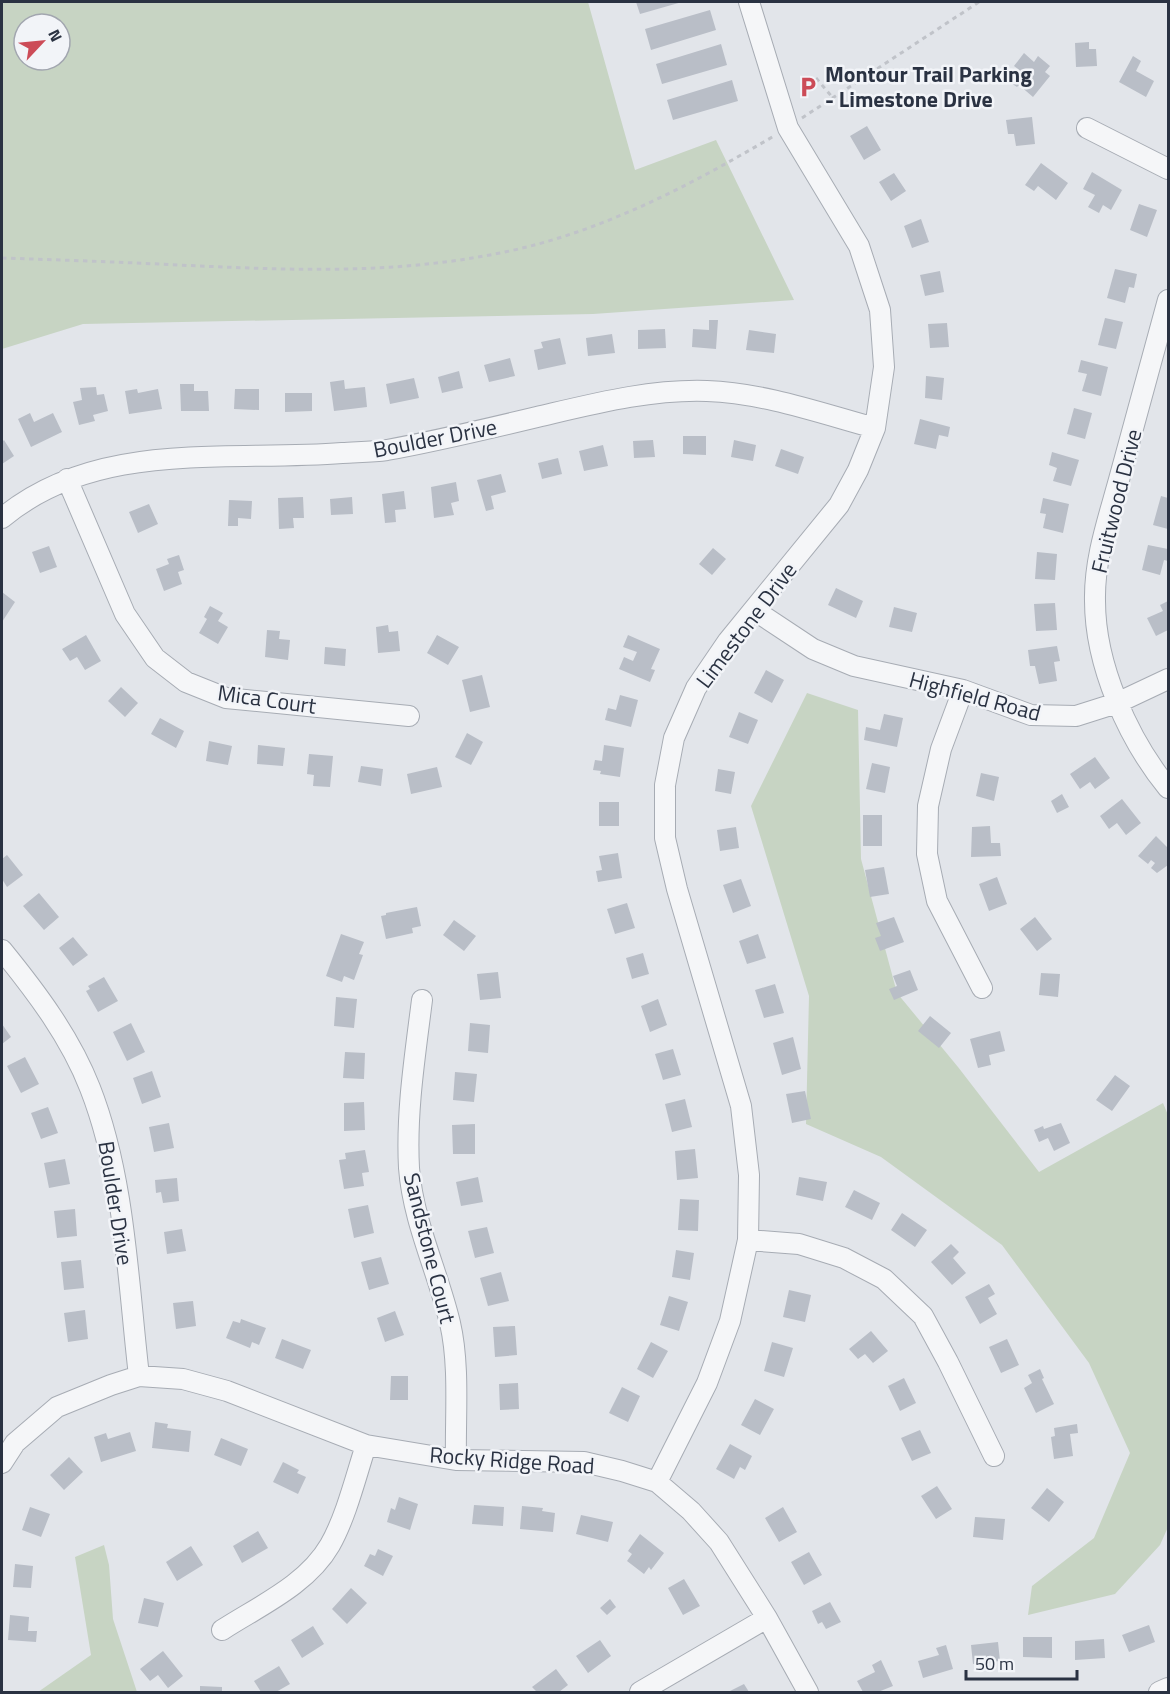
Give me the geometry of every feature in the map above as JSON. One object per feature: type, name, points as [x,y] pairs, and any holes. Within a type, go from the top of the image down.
[{"type":"street","name":"Limestone Drive","points":[[657,1482],[707,1383],[730,1321],[748,1240],[749,1174],[741,1106],[677,889],[665,838],[665,785],[674,738],[696,687],[728,641],[839,505],[858,470],[875,428],[884,367],[880,310],[859,246],[788,128],[749,2]]},
{"type":"street","points":[[1087,128],[1168,169]]},
{"type":"street","name":"Fruitwood Drive","points":[[1168,300],[1099,553],[1095,600],[1099,642],[1117,703],[1154,771],[1168,788]]},
{"type":"street","name":"Boulder Drive","points":[[2,518],[16,507],[67,479],[108,467],[151,459],[236,455],[308,456],[383,450],[464,435],[563,411],[657,392],[709,391],[770,399],[875,428]]},
{"type":"street","name":"Mica Court","points":[[67,479],[125,614],[155,658],[186,682],[226,698],[409,716]]},
{"type":"street","name":"Highfield Road","points":[[754,610],[813,649],[854,666],[963,690],[1031,715],[1076,716],[1117,703],[1168,679]]},
{"type":"street","points":[[963,690],[941,749],[928,806],[927,854],[937,901],[982,988]]},
{"type":"street","name":"Boulder Drive","points":[[2,950],[34,990],[66,1038],[90,1088],[103,1126],[118,1188],[138,1376]]},
{"type":"street","name":"Sandstone Court","points":[[422,1000],[409,1105],[409,1170],[420,1224],[450,1324],[454,1366],[456,1460]]},
{"type":"street","points":[[748,1240],[799,1244],[844,1258],[884,1280],[923,1316],[994,1456]]},
{"type":"street","name":"Rocky Ridge Road","points":[[2,1463],[15,1443],[57,1407],[138,1376],[183,1379],[227,1391],[366,1445],[456,1460],[584,1462],[657,1482],[691,1511],[719,1542],[767,1618],[808,1692]]},
{"type":"street","points":[[222,1630],[285,1591],[311,1569],[330,1545],[366,1445]]},
{"type":"street","points":[[640,1692],[767,1618]]},
{"type":"street","points":[[1159,1692],[1168,1688]]},
{"type":"path","points":[[2,258],[340,271],[408,266],[501,253],[552,240],[659,200],[706,176],[788,128],[978,2]]},
{"type":"path","points":[[816,78],[833,98]]},
{"type":"green space","points":[[2,2],[588,2],[635,170],[716,140],[794,300],[593,314],[83,324],[2,349]]},
{"type":"green space","points":[[807,693],[858,710],[861,859],[897,993],[1039,1172],[1163,1103],[1168,1115],[1168,1527],[1160,1545],[1115,1594],[1028,1615],[1032,1586],[1094,1538],[1130,1453],[1089,1363],[1002,1245],[881,1157],[806,1124],[809,996],[751,806]]},
{"type":"green space","points":[[104,1545],[109,1565],[113,1619],[137,1692],[38,1692],[91,1655],[75,1557]]},
{"type":"building","points":[[636,2],[682,2],[640,14]]},
{"type":"building","points":[[710,10],[716,30],[651,50],[645,29]]},
{"type":"building","points":[[1089,42],[1089,49],[1096,49],[1097,66],[1076,67],[1075,43]]},
{"type":"building","points":[[721,44],[727,65],[662,84],[656,64]]},
{"type":"building","points":[[1024,53],[1034,62],[1038,56],[1050,66],[1045,72],[1050,76],[1033,97],[1019,85],[1017,87],[1008,81],[1018,69],[1014,66]]},
{"type":"building","points":[[1133,56],[1141,61],[1136,71],[1154,81],[1146,97],[1119,82]]},
{"type":"building","points":[[732,80],[738,101],[673,120],[667,100]]},
{"type":"building","points":[[1032,117],[1035,144],[1016,146],[1014,134],[1008,134],[1006,120]]},
{"type":"building","points":[[867,126],[881,150],[864,160],[850,136]]},
{"type":"building","points":[[1041,163],[1068,183],[1056,200],[1038,186],[1034,191],[1025,185]]},
{"type":"building","points":[[1092,172],[1122,190],[1111,210],[1103,205],[1099,213],[1088,207],[1095,195],[1083,189]]},
{"type":"building","points":[[894,173],[906,191],[891,201],[879,182]]},
{"type":"building","points":[[1139,204],[1157,210],[1147,237],[1130,230]]},
{"type":"building","points":[[921,219],[929,242],[912,248],[904,226]]},
{"type":"building","points":[[1115,269],[1137,274],[1134,288],[1129,287],[1125,303],[1107,298]]},
{"type":"building","points":[[940,271],[944,292],[925,296],[920,275]]},
{"type":"building","points":[[1105,318],[1123,322],[1116,349],[1098,345]]},
{"type":"building","points":[[709,320],[718,320],[716,349],[692,347],[693,329],[709,330]]},
{"type":"building","points":[[947,323],[949,347],[930,348],[928,324]]},
{"type":"building","points":[[665,329],[666,348],[638,349],[638,330]]},
{"type":"building","points":[[749,330],[776,334],[774,353],[746,350]]},
{"type":"building","points":[[612,334],[615,353],[588,356],[586,338]]},
{"type":"building","points":[[560,338],[566,364],[538,370],[534,350],[543,348],[541,342]]},
{"type":"building","points":[[510,358],[515,376],[489,382],[484,365]]},
{"type":"building","points":[[1081,360],[1108,367],[1101,396],[1082,391],[1087,374],[1078,372]]},
{"type":"building","points":[[459,371],[463,388],[442,393],[438,377]]},
{"type":"building","points":[[926,376],[944,378],[942,400],[925,398]]},
{"type":"building","points":[[414,378],[419,398],[390,404],[386,384]]},
{"type":"building","points":[[344,380],[345,389],[365,387],[367,407],[334,411],[330,382]]},
{"type":"building","points":[[180,384],[194,384],[194,391],[208,391],[209,411],[181,411]]},
{"type":"building","points":[[96,387],[97,395],[104,394],[108,411],[93,415],[95,421],[79,425],[73,402],[82,400],[80,388]]},
{"type":"building","points":[[137,389],[138,393],[158,389],[162,409],[129,414],[125,391]]},
{"type":"building","points":[[235,389],[259,389],[259,410],[234,409]]},
{"type":"building","points":[[285,393],[312,393],[312,411],[285,412]]},
{"type":"building","points":[[1074,408],[1092,413],[1085,439],[1067,434]]},
{"type":"building","points":[[30,413],[34,422],[53,413],[62,432],[31,447],[18,419]]},
{"type":"building","points":[[920,419],[950,427],[948,437],[939,435],[936,449],[914,444]]},
{"type":"building","points":[[683,436],[706,436],[706,455],[683,454]]},
{"type":"building","points":[[4,440],[14,456],[2,464],[2,442]]},
{"type":"building","points":[[653,440],[655,457],[634,458],[633,441]]},
{"type":"building","points":[[734,440],[756,445],[753,461],[731,457]]},
{"type":"building","points":[[603,445],[608,466],[584,471],[579,451]]},
{"type":"building","points":[[781,449],[804,457],[798,474],[775,466]]},
{"type":"building","points":[[1052,452],[1079,460],[1071,486],[1053,481],[1057,468],[1049,465]]},
{"type":"building","points":[[558,458],[562,474],[542,479],[538,463]]},
{"type":"building","points":[[501,474],[506,492],[491,496],[494,509],[486,511],[477,480]]},
{"type":"building","points":[[456,482],[459,501],[451,503],[454,515],[434,518],[431,487]]},
{"type":"building","points":[[404,491],[406,509],[395,510],[396,522],[385,523],[382,494]]},
{"type":"building","points":[[1161,496],[1168,498],[1168,529],[1153,525]]},
{"type":"building","points":[[303,497],[304,518],[293,518],[294,528],[279,529],[278,498]]},
{"type":"building","points":[[352,497],[353,514],[331,515],[330,499]]},
{"type":"building","points":[[1043,498],[1069,504],[1063,533],[1043,528],[1046,514],[1040,513]]},
{"type":"building","points":[[229,500],[252,501],[251,519],[238,518],[238,526],[228,526]]},
{"type":"building","points":[[149,504],[158,524],[138,533],[129,512]]},
{"type":"building","points":[[1148,545],[1168,549],[1168,561],[1164,560],[1160,575],[1142,570]]},
{"type":"building","points":[[49,546],[57,567],[40,573],[32,552]]},
{"type":"building","points":[[713,548],[726,559],[712,575],[699,564]]},
{"type":"building","points":[[1037,552],[1057,554],[1055,580],[1035,579]]},
{"type":"building","points":[[179,555],[184,570],[178,572],[182,584],[164,591],[156,569],[169,564],[167,559]]},
{"type":"building","points":[[836,588],[863,601],[856,618],[828,605]]},
{"type":"building","points":[[2,592],[15,602],[2,622]]},
{"type":"building","points":[[1168,601],[1168,630],[1156,636],[1147,618],[1163,611],[1160,605]]},
{"type":"building","points":[[1055,603],[1057,630],[1036,631],[1034,604]]},
{"type":"building","points":[[210,606],[223,613],[218,621],[228,627],[218,644],[199,633],[207,619],[204,617]]},
{"type":"building","points":[[894,607],[917,613],[912,632],[889,627]]},
{"type":"building","points":[[388,625],[389,632],[398,631],[400,651],[378,653],[376,627]]},
{"type":"building","points":[[267,630],[280,631],[279,639],[290,640],[288,660],[265,657]]},
{"type":"building","points":[[86,635],[101,661],[85,670],[77,657],[70,661],[62,649]]},
{"type":"building","points":[[437,635],[459,647],[448,665],[427,653]]},
{"type":"building","points":[[628,635],[660,649],[651,669],[655,670],[650,682],[619,669],[624,657],[633,661],[637,652],[623,647]]},
{"type":"building","points":[[1057,646],[1060,661],[1054,662],[1057,681],[1039,684],[1035,666],[1030,666],[1028,650]]},
{"type":"building","points":[[325,647],[346,649],[345,666],[324,664]]},
{"type":"building","points":[[766,670],[784,680],[772,703],[754,693]]},
{"type":"building","points":[[482,675],[490,707],[470,712],[462,680]]},
{"type":"building","points":[[121,687],[138,703],[125,717],[108,701]]},
{"type":"building","points":[[620,695],[638,700],[631,727],[605,720],[608,708],[616,710]]},
{"type":"building","points":[[739,712],[758,720],[748,744],[729,737]]},
{"type":"building","points":[[884,714],[903,718],[897,747],[864,740],[866,727],[880,730]]},
{"type":"building","points":[[160,718],[184,731],[176,748],[151,734]]},
{"type":"building","points":[[467,733],[483,742],[471,765],[455,757]]},
{"type":"building","points":[[209,741],[232,746],[228,765],[206,761]]},
{"type":"building","points":[[258,745],[285,748],[283,766],[257,764]]},
{"type":"building","points":[[604,745],[624,748],[620,777],[600,774],[601,771],[593,770],[595,760],[602,761]]},
{"type":"building","points":[[309,754],[333,756],[330,787],[313,786],[314,775],[307,774]]},
{"type":"building","points":[[1095,757],[1110,778],[1095,789],[1090,782],[1080,789],[1070,774]]},
{"type":"building","points":[[872,763],[890,767],[885,793],[866,789]]},
{"type":"building","points":[[361,766],[383,769],[381,786],[358,782]]},
{"type":"building","points":[[437,767],[442,787],[411,794],[407,774]]},
{"type":"building","points":[[718,769],[735,772],[731,794],[715,791]]},
{"type":"building","points":[[981,773],[999,777],[994,801],[976,796]]},
{"type":"building","points":[[1062,794],[1069,807],[1057,813],[1051,801]]},
{"type":"building","points":[[1122,799],[1141,823],[1126,835],[1117,823],[1109,829],[1100,816]]},
{"type":"building","points":[[599,802],[619,802],[619,826],[599,826]]},
{"type":"building","points":[[863,815],[882,815],[882,846],[863,846]]},
{"type":"building","points":[[990,826],[991,843],[1000,843],[1001,856],[971,857],[972,827]]},
{"type":"building","points":[[736,827],[739,848],[720,851],[717,830]]},
{"type":"building","points":[[1156,836],[1168,848],[1168,865],[1157,873],[1151,868],[1155,863],[1151,860],[1148,864],[1138,856]]},
{"type":"building","points":[[618,853],[622,878],[598,882],[596,871],[602,870],[599,856]]},
{"type":"building","points":[[7,855],[23,875],[7,887],[2,879],[2,859]]},
{"type":"building","points":[[884,867],[889,894],[870,897],[865,870]]},
{"type":"building","points":[[997,877],[1007,904],[989,911],[979,884]]},
{"type":"building","points":[[741,879],[751,906],[733,913],[723,885]]},
{"type":"building","points":[[39,893],[59,917],[44,930],[23,906]]},
{"type":"building","points":[[627,903],[635,928],[615,934],[607,909]]},
{"type":"building","points":[[417,907],[421,926],[412,928],[413,933],[386,939],[381,916]]},
{"type":"building","points":[[894,917],[904,942],[880,951],[875,938],[881,936],[876,923]]},
{"type":"building","points":[[1035,917],[1052,939],[1037,951],[1020,929]]},
{"type":"building","points":[[454,920],[476,936],[464,951],[443,935]]},
{"type":"building","points":[[341,934],[364,942],[359,954],[363,955],[354,980],[344,976],[342,982],[326,976]]},
{"type":"building","points":[[758,934],[766,958],[747,964],[739,941]]},
{"type":"building","points":[[73,937],[88,955],[73,966],[59,948]]},
{"type":"building","points":[[643,953],[649,974],[632,979],[626,958]]},
{"type":"building","points":[[910,970],[918,990],[894,1000],[889,989],[897,986],[893,976]]},
{"type":"building","points":[[498,972],[501,998],[480,1000],[477,974]]},
{"type":"building","points":[[1041,973],[1060,974],[1058,997],[1039,995]]},
{"type":"building","points":[[104,977],[118,1001],[98,1012],[86,991],[90,989],[88,986]]},
{"type":"building","points":[[775,984],[784,1013],[764,1018],[755,990]]},
{"type":"building","points":[[336,997],[357,999],[354,1028],[334,1026]]},
{"type":"building","points":[[658,999],[667,1025],[650,1032],[641,1006]]},
{"type":"building","points":[[930,1016],[951,1033],[939,1048],[918,1031]]},
{"type":"building","points":[[131,1023],[145,1052],[127,1061],[113,1032]]},
{"type":"building","points":[[470,1023],[490,1025],[488,1053],[468,1051]]},
{"type":"building","points":[[2,1024],[11,1037],[2,1044]]},
{"type":"building","points":[[1000,1031],[1005,1051],[989,1055],[991,1065],[978,1068],[970,1039]]},
{"type":"building","points":[[793,1037],[801,1069],[782,1075],[773,1043]]},
{"type":"building","points":[[673,1049],[681,1075],[663,1080],[655,1054]]},
{"type":"building","points":[[345,1052],[365,1053],[364,1079],[343,1078]]},
{"type":"building","points":[[25,1057],[39,1084],[21,1093],[7,1066]]},
{"type":"building","points":[[152,1071],[161,1097],[142,1104],[133,1078]]},
{"type":"building","points":[[455,1072],[477,1074],[474,1102],[453,1100]]},
{"type":"building","points":[[1115,1075],[1130,1086],[1112,1111],[1096,1100]]},
{"type":"building","points":[[805,1091],[811,1119],[792,1123],[786,1094]]},
{"type":"building","points":[[685,1099],[692,1127],[672,1132],[665,1104]]},
{"type":"building","points":[[364,1102],[365,1130],[344,1131],[344,1103]]},
{"type":"building","points":[[48,1107],[58,1133],[41,1139],[31,1113]]},
{"type":"building","points":[[169,1123],[174,1148],[154,1152],[149,1127]]},
{"type":"building","points":[[1061,1123],[1070,1143],[1054,1151],[1048,1138],[1039,1142],[1034,1130]]},
{"type":"building","points":[[475,1124],[475,1154],[453,1154],[452,1125]]},
{"type":"building","points":[[695,1149],[698,1178],[677,1180],[675,1151]]},
{"type":"building","points":[[365,1150],[369,1172],[362,1173],[364,1186],[344,1189],[339,1160],[346,1159],[345,1153]]},
{"type":"building","points":[[65,1159],[70,1184],[49,1188],[44,1163]]},
{"type":"building","points":[[478,1177],[483,1202],[461,1206],[456,1182]]},
{"type":"building","points":[[799,1177],[827,1182],[823,1201],[796,1195]]},
{"type":"building","points":[[177,1178],[179,1201],[163,1203],[161,1192],[156,1193],[155,1180]]},
{"type":"building","points":[[854,1190],[880,1203],[872,1220],[845,1207]]},
{"type":"building","points":[[680,1199],[699,1200],[698,1231],[678,1230]]},
{"type":"building","points":[[368,1205],[374,1233],[354,1238],[348,1209]]},
{"type":"building","points":[[75,1209],[77,1236],[57,1238],[54,1211]]},
{"type":"building","points":[[902,1213],[927,1230],[915,1247],[891,1230]]},
{"type":"building","points":[[487,1227],[494,1253],[475,1258],[468,1231]]},
{"type":"building","points":[[182,1229],[186,1251],[167,1254],[164,1232]]},
{"type":"building","points":[[951,1244],[959,1252],[953,1258],[966,1273],[952,1285],[931,1262]]},
{"type":"building","points":[[676,1250],[694,1253],[690,1280],[672,1277]]},
{"type":"building","points":[[381,1257],[389,1284],[369,1290],[361,1262]]},
{"type":"building","points":[[81,1260],[84,1288],[64,1290],[61,1262]]},
{"type":"building","points":[[501,1272],[509,1301],[488,1306],[480,1278]]},
{"type":"building","points":[[989,1284],[995,1294],[988,1298],[997,1314],[980,1324],[965,1297]]},
{"type":"building","points":[[789,1290],[811,1295],[805,1322],[783,1317]]},
{"type":"building","points":[[669,1296],[688,1302],[679,1331],[660,1325]]},
{"type":"building","points":[[193,1301],[196,1326],[176,1329],[173,1303]]},
{"type":"building","points":[[85,1310],[88,1339],[68,1342],[64,1313]]},
{"type":"building","points":[[395,1311],[404,1335],[385,1342],[377,1318]]},
{"type":"building","points":[[241,1319],[266,1328],[259,1345],[252,1342],[250,1348],[226,1338],[233,1321],[240,1323]]},
{"type":"building","points":[[515,1326],[517,1355],[495,1357],[493,1327]]},
{"type":"building","points":[[871,1331],[888,1351],[873,1363],[865,1354],[858,1359],[849,1349]]},
{"type":"building","points":[[282,1339],[311,1350],[303,1369],[275,1358]]},
{"type":"building","points":[[1007,1339],[1019,1365],[1001,1373],[989,1347]]},
{"type":"building","points":[[651,1342],[668,1351],[653,1378],[637,1369]]},
{"type":"building","points":[[772,1342],[793,1348],[784,1377],[764,1371]]},
{"type":"building","points":[[1040,1369],[1044,1378],[1042,1379],[1054,1404],[1036,1413],[1024,1388],[1032,1383],[1028,1375]]},
{"type":"building","points":[[391,1376],[408,1376],[408,1400],[390,1400]]},
{"type":"building","points":[[904,1378],[916,1403],[900,1411],[888,1386]]},
{"type":"building","points":[[518,1383],[519,1409],[500,1410],[499,1384]]},
{"type":"building","points":[[622,1387],[640,1396],[628,1422],[609,1413]]},
{"type":"building","points":[[755,1399],[774,1409],[760,1435],[741,1425]]},
{"type":"building","points":[[155,1422],[168,1424],[167,1428],[191,1431],[189,1452],[152,1448]]},
{"type":"building","points":[[1077,1424],[1078,1433],[1070,1434],[1073,1456],[1054,1459],[1051,1437],[1055,1436],[1054,1428]]},
{"type":"building","points":[[920,1430],[931,1453],[912,1461],[901,1438]]},
{"type":"building","points":[[130,1432],[136,1451],[101,1462],[94,1437],[106,1433],[108,1439]]},
{"type":"building","points":[[221,1438],[248,1449],[241,1466],[214,1455]]},
{"type":"building","points":[[730,1444],[752,1456],[745,1470],[740,1467],[734,1479],[716,1469]]},
{"type":"building","points":[[69,1457],[83,1472],[64,1490],[50,1475]]},
{"type":"building","points":[[283,1462],[299,1470],[297,1473],[306,1477],[298,1494],[273,1482]]},
{"type":"building","points":[[937,1486],[952,1509],[936,1519],[921,1496]]},
{"type":"building","points":[[1047,1488],[1064,1502],[1049,1522],[1031,1508]]},
{"type":"building","points":[[399,1497],[418,1504],[410,1530],[387,1522],[391,1508],[395,1510]]},
{"type":"building","points":[[474,1505],[504,1507],[503,1526],[472,1524]]},
{"type":"building","points":[[522,1506],[543,1508],[542,1511],[555,1513],[553,1532],[520,1529]]},
{"type":"building","points":[[30,1507],[50,1514],[41,1537],[22,1530]]},
{"type":"building","points":[[783,1507],[797,1532],[779,1542],[765,1518]]},
{"type":"building","points":[[581,1515],[613,1522],[608,1542],[576,1534]]},
{"type":"building","points":[[975,1517],[1005,1519],[1003,1540],[973,1537]]},
{"type":"building","points":[[258,1531],[268,1548],[242,1563],[233,1546]]},
{"type":"building","points":[[640,1534],[664,1553],[651,1570],[649,1567],[644,1574],[627,1561],[632,1554],[628,1551]]},
{"type":"building","points":[[191,1546],[203,1565],[177,1581],[166,1562]]},
{"type":"building","points":[[378,1549],[393,1556],[383,1576],[364,1566],[370,1554],[375,1556]]},
{"type":"building","points":[[809,1552],[822,1575],[804,1585],[791,1562]]},
{"type":"building","points":[[15,1564],[33,1566],[31,1588],[13,1587]]},
{"type":"building","points":[[684,1579],[700,1606],[683,1615],[668,1588]]},
{"type":"building","points":[[351,1588],[367,1603],[347,1624],[332,1609]]},
{"type":"building","points":[[144,1598],[164,1603],[158,1627],[138,1623]]},
{"type":"building","points":[[610,1599],[616,1607],[607,1615],[600,1608]]},
{"type":"building","points":[[830,1602],[841,1622],[826,1629],[822,1622],[818,1624],[812,1611]]},
{"type":"building","points":[[10,1615],[29,1617],[28,1631],[37,1631],[36,1642],[8,1640]]},
{"type":"building","points":[[1149,1625],[1155,1642],[1129,1652],[1122,1635]]},
{"type":"building","points":[[313,1626],[324,1644],[302,1658],[291,1640]]},
{"type":"building","points":[[1023,1637],[1052,1637],[1052,1658],[1023,1657]]},
{"type":"building","points":[[1104,1639],[1105,1658],[1075,1660],[1075,1641]]},
{"type":"building","points":[[600,1640],[611,1656],[588,1673],[576,1656]]},
{"type":"building","points":[[998,1642],[1000,1661],[973,1664],[971,1645]]},
{"type":"building","points":[[946,1645],[953,1669],[923,1678],[918,1661],[939,1655],[936,1648]]},
{"type":"building","points":[[163,1651],[183,1676],[168,1688],[158,1675],[150,1681],[140,1669]]},
{"type":"building","points":[[881,1660],[893,1686],[878,1692],[863,1692],[857,1681],[875,1672],[872,1665]]},
{"type":"building","points":[[279,1666],[290,1684],[276,1692],[261,1692],[254,1681]]},
{"type":"building","points":[[556,1669],[568,1685],[559,1692],[537,1692],[532,1687]]},
{"type":"building","points":[[744,1684],[749,1692],[728,1692]]},
{"type":"building","points":[[200,1686],[222,1687],[222,1692],[200,1692]]},
{"type":"place","name":"Montour Trail Parking - Limestone Drive","points":[[808,87]]}]
